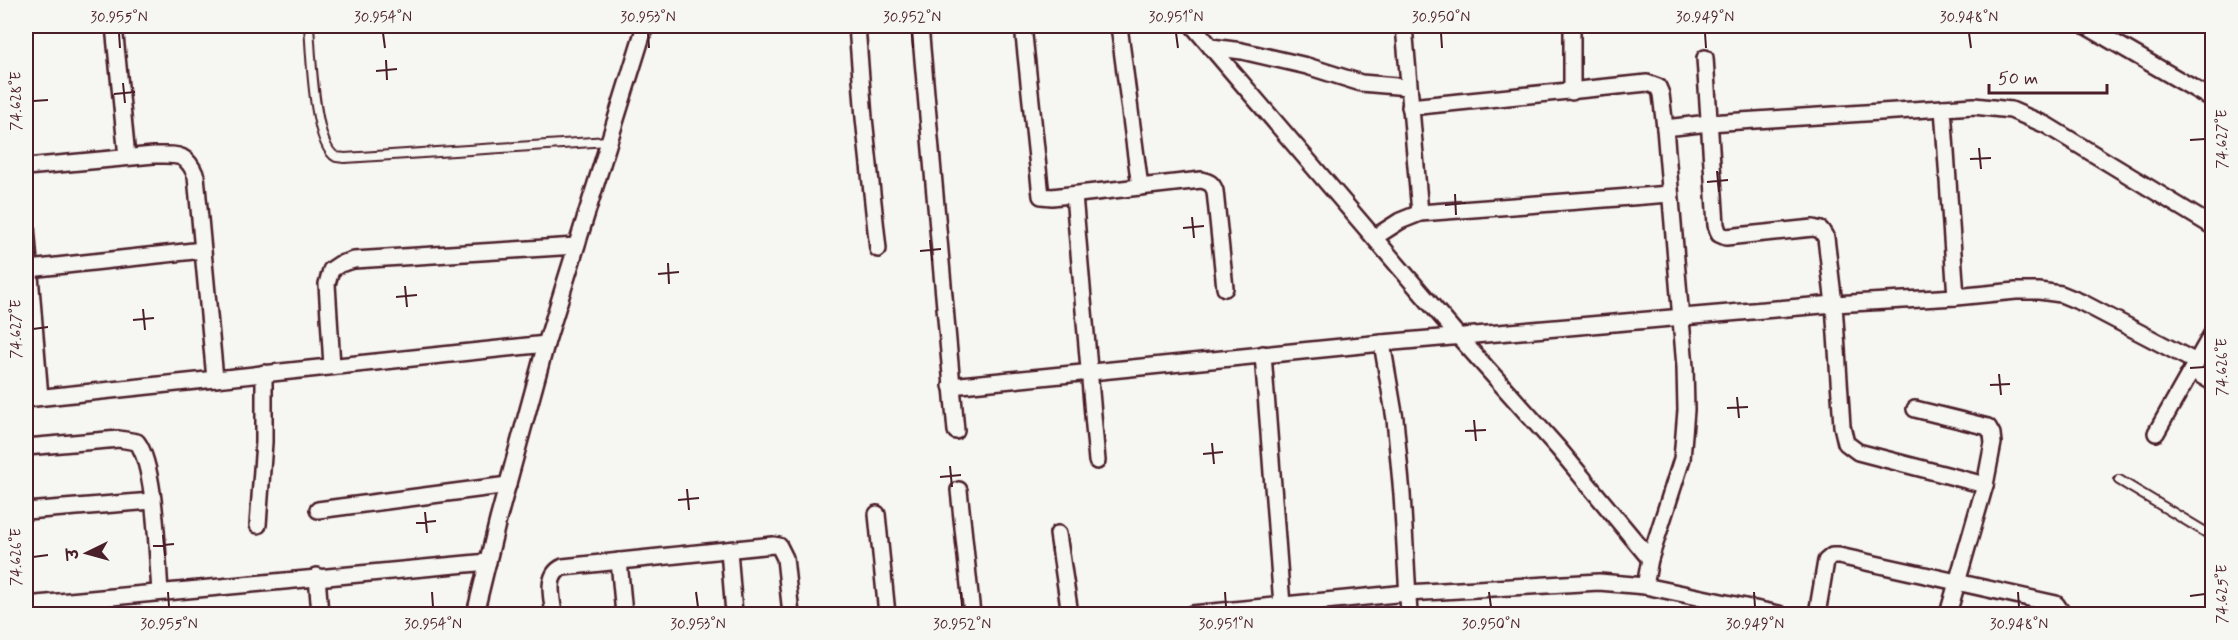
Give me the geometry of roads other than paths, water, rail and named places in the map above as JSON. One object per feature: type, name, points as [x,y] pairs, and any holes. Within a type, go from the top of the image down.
[{"type":"street","points":[[114,26],[127,157]]},
{"type":"street","points":[[475,615],[546,344],[645,26]]},
{"type":"street","points":[[856,26],[878,249]]},
{"type":"street","points":[[920,26],[956,431]]},
{"type":"street","points":[[1023,26],[1041,196],[1045,198],[1201,180],[1213,185],[1226,288]]},
{"type":"street","points":[[1119,26],[1140,187]]},
{"type":"street","points":[[1193,26],[1459,337],[1558,448],[1650,559]]},
{"type":"street","points":[[1404,26],[1420,213]]},
{"type":"street","points":[[1567,26],[1572,92]]},
{"type":"street","points":[[2086,26],[2212,99]]},
{"type":"street","points":[[1210,47],[1242,51],[1307,66],[1361,83],[1408,87]]},
{"type":"street","points":[[1705,58],[1716,225],[1719,234],[1726,237],[1813,228],[1821,230],[1826,238],[1834,304],[1842,426],[1846,443],[1858,452],[1985,485]]},
{"type":"street","points":[[1410,107],[1654,84],[1658,87],[1665,128],[1681,316],[1686,410],[1682,459],[1650,559],[1645,585]]},
{"type":"street","points":[[1665,128],[1709,123],[1974,106],[2011,110],[2046,125],[2212,226]]},
{"type":"street","points":[[1943,108],[1956,297]]},
{"type":"street","points":[[26,167],[127,157],[175,155],[184,157],[196,176],[215,378]]},
{"type":"street","points":[[1375,237],[1400,221],[1420,213],[1670,194]]},
{"type":"street","points":[[1074,195],[1096,461]]},
{"type":"street","points":[[26,226],[33,398],[546,344]]},
{"type":"street","points":[[332,366],[327,284],[331,270],[340,264],[354,260],[576,246]]},
{"type":"street","points":[[29,269],[203,250]]},
{"type":"street","points":[[951,386],[1263,354],[1681,316],[2016,291],[2061,294],[2083,303],[2194,366],[2212,382]]},
{"type":"street","points":[[2156,433],[2212,334]]},
{"type":"street","points":[[1382,343],[1395,419],[1409,615]]},
{"type":"street","points":[[1263,354],[1282,605]]},
{"type":"street","points":[[258,525],[264,442],[264,373]]},
{"type":"street","points":[[1915,409],[1988,427],[1992,434],[1993,444],[1985,485],[1948,615]]},
{"type":"street","points":[[26,447],[120,439],[137,442],[146,459],[160,591]]},
{"type":"street","points":[[318,510],[508,484]]},
{"type":"street","points":[[959,490],[972,615]]},
{"type":"street","points":[[26,511],[152,501]]},
{"type":"street","points":[[877,514],[887,615]]},
{"type":"street","points":[[1058,534],[1070,615]]},
{"type":"street","points":[[554,615],[551,577],[556,570],[563,567],[773,545],[779,546],[785,558],[791,615]]},
{"type":"street","points":[[729,550],[734,615]]},
{"type":"street","points":[[1817,615],[1826,561],[1832,556],[2056,604],[2063,615]]},
{"type":"street","points":[[619,561],[624,615]]},
{"type":"street","points":[[26,605],[90,607],[160,591],[488,562]]},
{"type":"street","points":[[316,576],[320,615]]},
{"type":"street","points":[[1192,615],[1407,593],[1599,582],[1645,585],[1779,615]]},
{"type":"lane","points":[[309,26],[312,84],[317,113],[325,142],[336,157],[608,141]]},
{"type":"lane","points":[[2119,480],[2212,536]]}]
